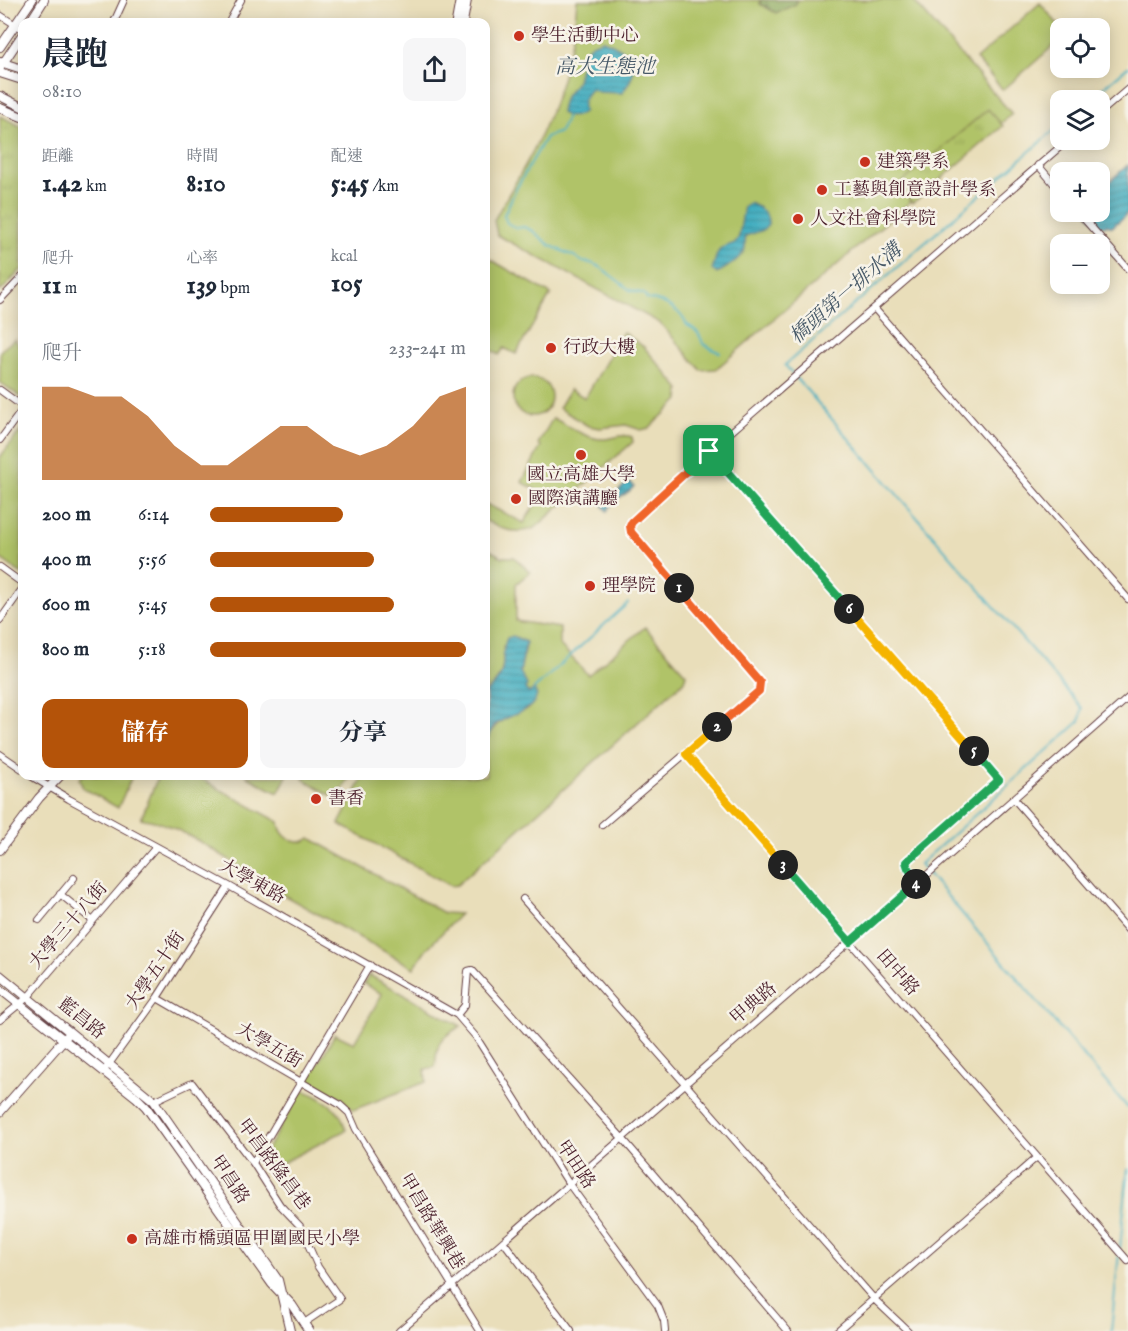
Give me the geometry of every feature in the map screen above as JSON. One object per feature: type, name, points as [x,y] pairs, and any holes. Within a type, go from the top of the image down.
[{"type":"street","points":[[23,18],[32,0]]},
{"type":"street","points":[[33,18],[44,0]]},
{"type":"street","points":[[116,18],[124,0]]},
{"type":"street","points":[[231,18],[241,0]]},
{"type":"street","points":[[457,18],[460,0]]},
{"type":"street","points":[[464,18],[467,0]]},
{"type":"street","points":[[0,15],[18,26]]},
{"type":"street","points":[[0,47],[18,28]]},
{"type":"street","points":[[18,41],[1,64],[18,68]]},
{"type":"street","points":[[0,73],[18,79]]},
{"type":"street","points":[[1110,104],[1128,89]]},
{"type":"street","points":[[0,96],[18,105]]},
{"type":"street","points":[[0,108],[18,115]]},
{"type":"street","points":[[602,825],[759,691],[760,682],[631,532],[632,522],[784,385],[1056,150]]},
{"type":"street","points":[[1038,165],[1050,179]]},
{"type":"street","points":[[1087,222],[1128,269]]},
{"type":"street","points":[[0,300],[18,281]]},
{"type":"street","points":[[874,308],[1128,599]]},
{"type":"street","points":[[0,390],[18,405]]},
{"type":"street","points":[[0,440],[18,414]]},
{"type":"street","points":[[709,451],[999,780],[906,862],[919,882]]},
{"type":"street","points":[[0,567],[18,580]]},
{"type":"street","points":[[0,620],[18,595]]},
{"type":"street","name":"甲典路","points":[[399,1331],[933,870],[1128,698]]},
{"type":"street","points":[[0,754],[18,767]]},
{"type":"street","name":"田中路","points":[[686,754],[1128,1261]]},
{"type":"street","name":"大學東路","points":[[38,780],[457,1016]]},
{"type":"street","points":[[48,787],[51,780]]},
{"type":"street","points":[[0,850],[56,780]]},
{"type":"street","points":[[1014,799],[1128,930]]},
{"type":"street","name":"大學三十八街","points":[[0,1020],[28,997],[156,847]]},
{"type":"street","points":[[39,920],[74,878]]},
{"type":"street","name":"大學五十街","points":[[104,1071],[157,998],[229,886]]},
{"type":"street","points":[[60,894],[93,921]]},
{"type":"street","points":[[523,899],[875,1300],[909,1331]]},
{"type":"street","points":[[253,1163],[370,965]]},
{"type":"street","points":[[457,1016],[465,1005],[468,971],[472,970],[622,1138],[788,1331]]},
{"type":"street","name":"藍昌路","points":[[0,975],[110,1064],[139,1093]]},
{"type":"street","name":"藍昌路","points":[[0,989],[104,1071],[139,1093]]},
{"type":"street","name":"大學五街","points":[[157,998],[339,1104],[349,1113],[356,1129]]},
{"type":"street","name":"甲田路","points":[[457,1016],[476,1037],[569,1184],[658,1306],[665,1331]]},
{"type":"street","points":[[0,1112],[70,1032]]},
{"type":"street","name":"甲昌路隆昌巷","points":[[154,1101],[192,1083],[253,1163],[280,1205],[300,1226],[318,1267],[340,1299],[304,1323]]},
{"type":"street","name":"甲昌路","points":[[139,1093],[154,1101],[278,1280],[282,1294]]},
{"type":"street","name":"甲昌路","points":[[139,1093],[156,1121],[272,1284],[309,1331]]},
{"type":"street","name":"甲昌路華興巷","points":[[356,1129],[480,1331]]},
{"type":"street","points":[[837,1331],[1037,1157]]},
{"type":"street","points":[[503,1241],[571,1331]]},
{"type":"street","points":[[282,1294],[290,1331]]},
{"type":"green space","points":[[577,0],[913,0],[1012,114],[716,369],[701,370],[660,323],[497,235],[494,220],[536,145],[560,85],[573,34]]},
{"type":"green space","points":[[760,0],[797,0],[796,4],[776,13],[760,4]]},
{"type":"green space","points":[[1040,3],[1053,18],[1050,18],[1050,49],[1003,90],[976,59]]},
{"type":"green space","points":[[988,109],[1003,126],[913,203],[898,186]]},
{"type":"green space","points":[[0,116],[18,125],[18,273],[0,292]]},
{"type":"green space","points":[[490,259],[551,294],[516,354],[504,348],[499,355],[490,349]]},
{"type":"green space","points":[[623,332],[644,347],[680,389],[679,400],[649,428],[641,430],[626,425],[600,428],[588,426],[559,408],[570,389],[585,398]]},
{"type":"green space","points":[[15,339],[18,344],[18,395],[0,382],[0,351]]},
{"type":"green space","points":[[532,378],[545,384],[551,397],[545,410],[532,416],[519,410],[513,397],[519,384]]},
{"type":"green space","points":[[553,418],[578,432],[597,439],[628,436],[632,437],[633,442],[535,528],[522,531],[510,530],[490,523],[490,506],[524,523],[542,493],[522,482],[541,446],[538,444]]},
{"type":"green space","points":[[18,434],[18,571],[0,558],[0,457]]},
{"type":"green space","points":[[490,550],[502,557],[514,557],[530,572],[516,584],[516,621],[560,628],[560,645],[588,675],[645,627],[686,674],[684,681],[457,885],[451,886],[339,824],[362,780],[490,780],[490,734],[492,730],[515,713],[529,709],[529,693],[524,689],[526,685],[520,672],[525,648],[503,646],[501,672],[491,687]]},
{"type":"green space","points":[[79,780],[130,780],[118,808],[83,788]]},
{"type":"green space","points":[[157,780],[203,780],[279,822],[282,832],[290,839],[300,842],[310,838],[444,913],[460,914],[424,952],[414,968],[280,893],[266,889],[250,873],[197,840],[167,825],[141,819]]},
{"type":"green space","points":[[254,780],[285,780],[278,793]]},
{"type":"green space","points":[[305,780],[348,780],[337,799]]},
{"type":"green space","points":[[369,975],[461,1026],[440,1042],[435,1067],[425,1069],[426,1082],[353,1110],[340,1097],[308,1081],[335,1034],[354,1043],[382,994],[364,984]]},
{"type":"green space","points":[[302,1091],[318,1097],[334,1108],[341,1116],[346,1130],[265,1172],[259,1162]]},
{"type":"water","name":"高大生態池","points":[[603,40],[622,49],[632,60],[633,75],[629,83],[622,93],[599,92],[591,89],[584,99],[584,111],[576,116],[561,113],[565,97],[576,82],[585,50]]},
{"type":"water","points":[[1128,165],[1128,213],[1112,227],[1098,226],[1095,222],[1110,222],[1110,181]]},
{"type":"water","points":[[749,203],[765,213],[768,224],[763,230],[745,236],[745,248],[742,254],[732,264],[716,273],[712,270],[717,254],[721,248],[735,243],[739,237],[744,206]]},
{"type":"water","points":[[629,481],[634,486],[613,502],[607,511],[603,506]]},
{"type":"water","points":[[513,636],[526,642],[520,672],[527,685],[525,689],[529,693],[534,689],[537,695],[531,706],[495,725],[490,733],[490,688],[502,671],[507,638]]},
{"type":"waterway","name":"橋頭第一排水溝","points":[[1101,90],[1128,67]]},
{"type":"waterway","points":[[567,116],[560,132],[546,137],[516,189],[504,215],[507,223],[516,228],[524,227],[533,231],[551,246],[583,262],[600,267],[630,290],[644,294],[647,299],[670,306],[680,314],[687,325],[697,332],[703,344],[720,353]]},
{"type":"waterway","points":[[1050,134],[785,365],[1082,708],[1080,721],[920,864],[1128,1108]]},
{"type":"waterway","points":[[534,689],[628,603]]},
{"type":"waterway","points":[[1120,1248],[1128,1169]]},
{"type":"waterway","points":[[1111,1331],[1119,1253]]},
{"type":"place","name":"學生活動中心","points":[[519,36]]},
{"type":"place","name":"建築學系","points":[[865,162]]},
{"type":"place","name":"工藝與創意設計學系","points":[[822,190]]},
{"type":"place","name":"人文社會科學院","points":[[798,219]]},
{"type":"place","name":"行政大樓","points":[[551,348]]},
{"type":"place","name":"國立高雄大學","points":[[581,455]]},
{"type":"place","name":"國際演講廳","points":[[516,499]]},
{"type":"place","name":"理學院","points":[[590,586]]},
{"type":"place","name":"書香","points":[[316,799]]},
{"type":"place","name":"高雄市橋頭區甲圍國民小學","points":[[132,1239]]},
{"type":"route","points":[[709,451],[999,780],[906,862],[918,883],[850,942],[686,754],[759,691],[760,682],[631,532],[630,526],[709,451]]}]
